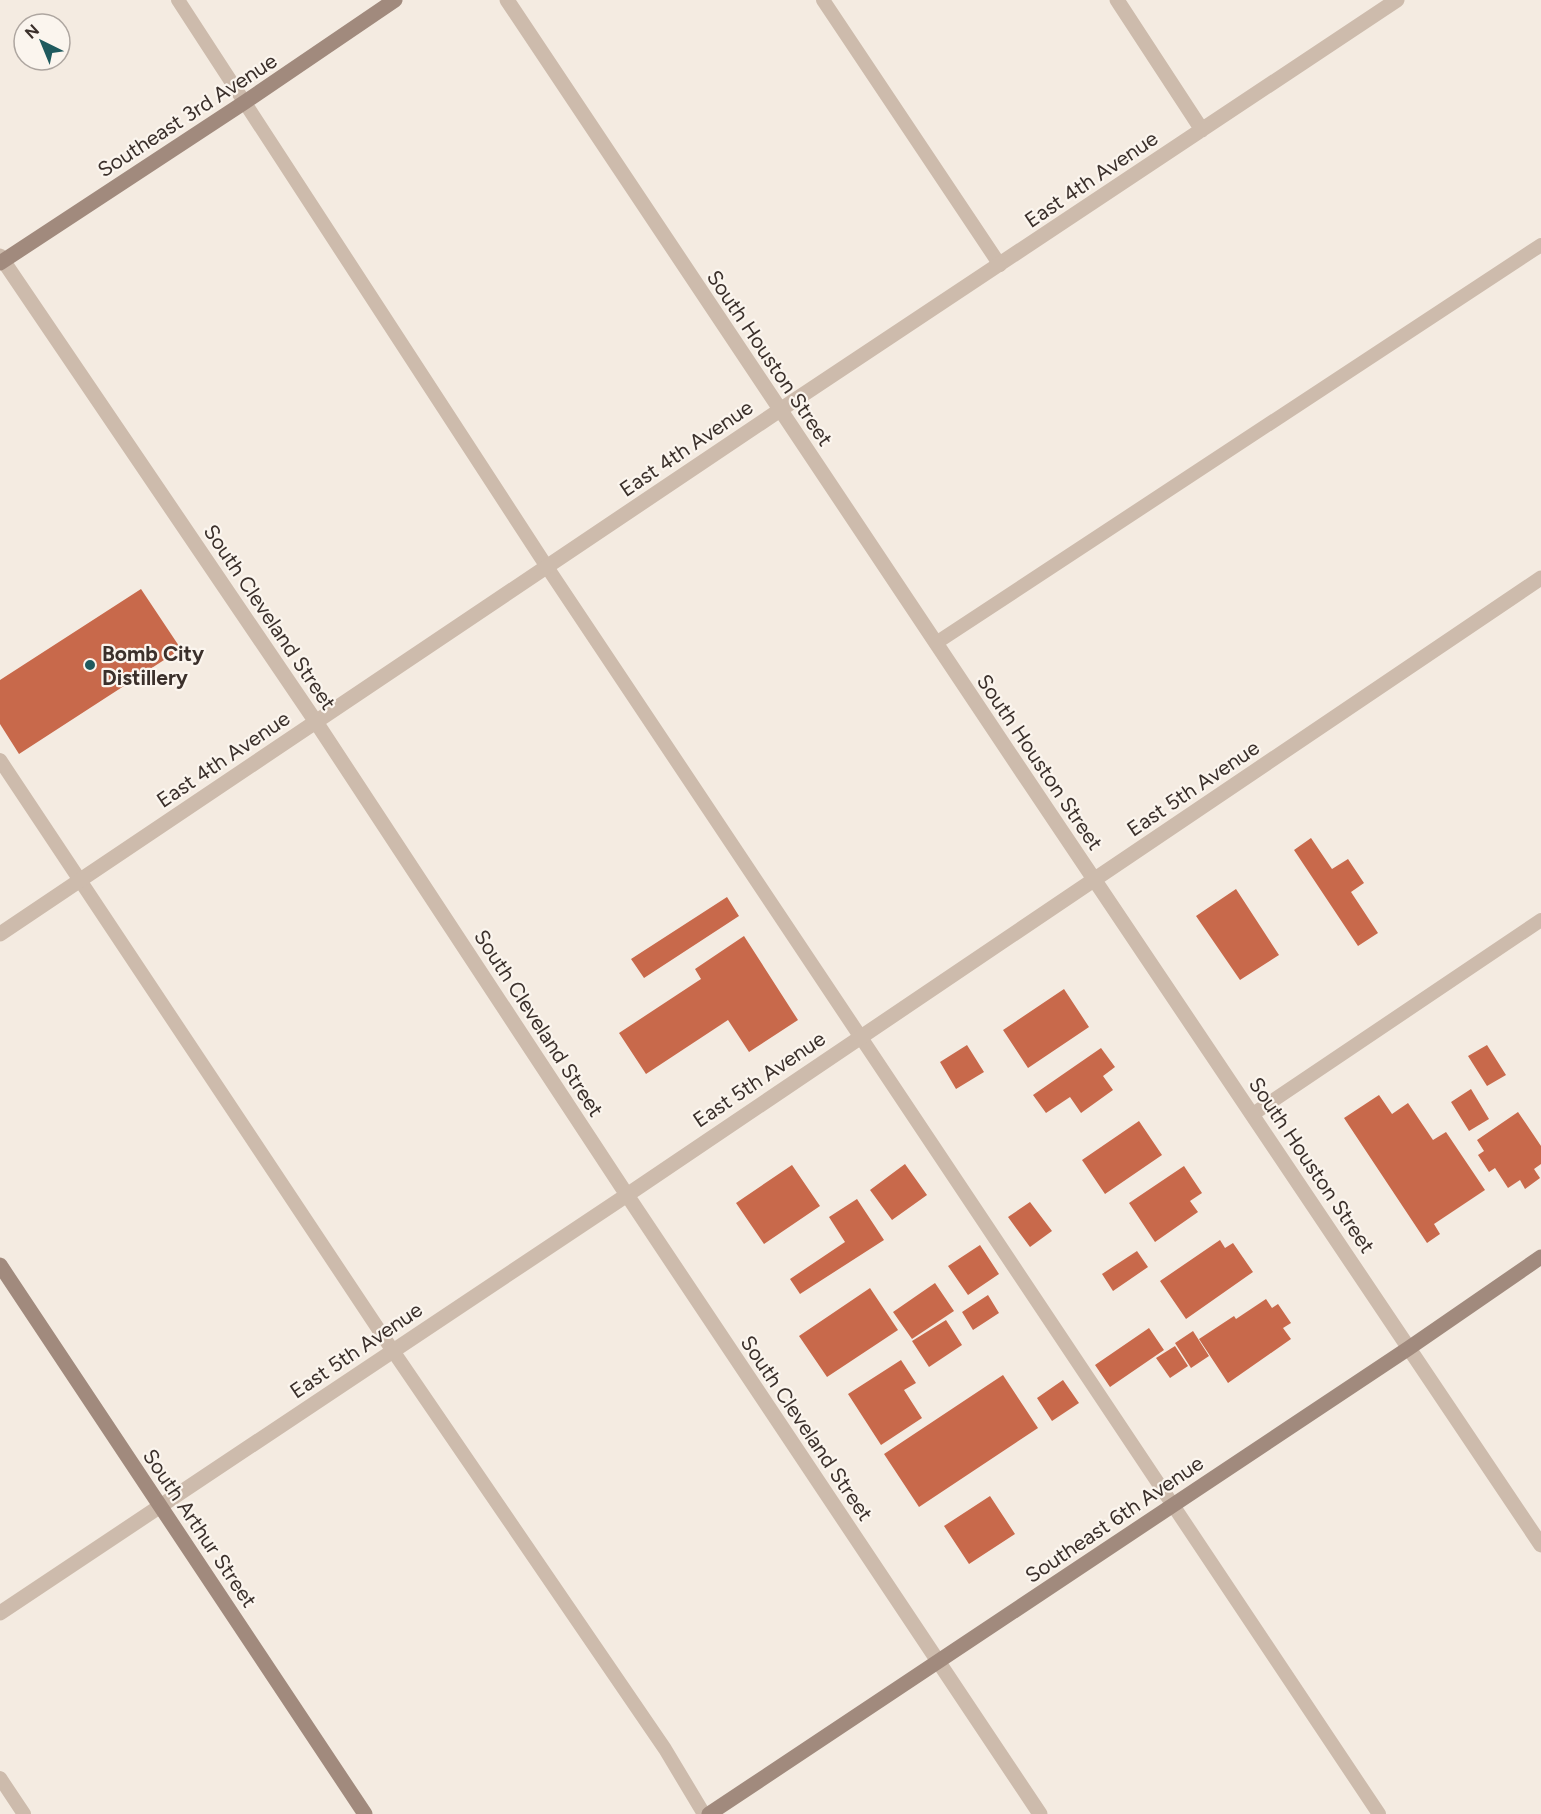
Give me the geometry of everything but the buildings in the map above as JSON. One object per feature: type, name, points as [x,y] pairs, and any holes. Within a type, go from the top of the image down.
[{"type":"main road","name":"Southeast 3rd Avenue","points":[[1,260],[245,102],[395,0]]},
{"type":"main road","name":"Southeast 6th Avenue","points":[[709,1814],[1409,1348],[1541,1257]]},
{"type":"main road","name":"South Arthur Street","points":[[0,1265],[365,1814]]},
{"type":"street","name":"South Houston Street","points":[[507,0],[1541,1545]]},
{"type":"street","points":[[1117,0],[1202,130]]},
{"type":"street","name":"East 4th Avenue","points":[[0,934],[780,410],[1397,0]]},
{"type":"street","name":"South Cleveland Street","points":[[1,260],[316,722],[627,1195],[1040,1814]]},
{"type":"street","name":"East 5th Avenue","points":[[0,1613],[627,1195],[1541,578]]},
{"type":"lane","points":[[178,0],[548,567],[1379,1814]]},
{"type":"lane","points":[[823,0],[1000,265]]},
{"type":"lane","points":[[936,643],[1541,245]]},
{"type":"lane","points":[[0,760],[393,1351],[665,1749],[704,1814]]},
{"type":"lane","points":[[1253,1114],[1541,920]]},
{"type":"lane","points":[[0,1778],[24,1814]]},
{"type":"place","name":"Bomb City Distillery","points":[[90,665]]}]
